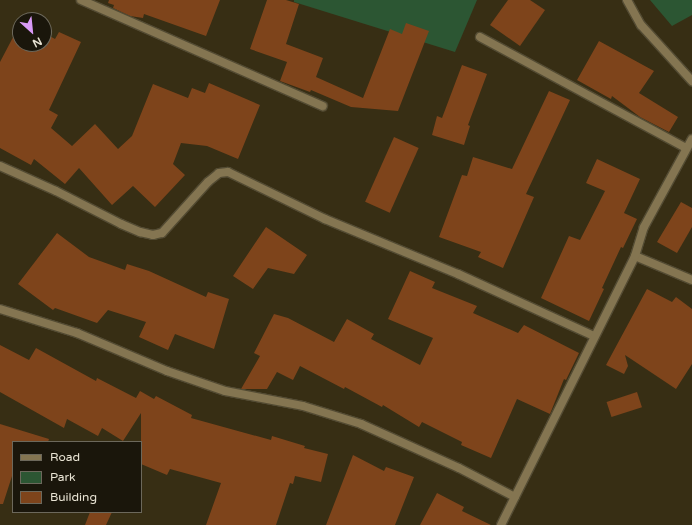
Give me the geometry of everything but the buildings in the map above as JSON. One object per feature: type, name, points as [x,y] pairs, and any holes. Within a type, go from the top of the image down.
[{"type":"street","points":[[81,0],[323,106]]},
{"type":"street","points":[[627,0],[641,25],[692,81]]},
{"type":"street","points":[[480,37],[686,148]]},
{"type":"street","points":[[501,525],[635,256],[644,227],[692,139]]},
{"type":"street","points":[[0,166],[56,191],[121,224],[140,232],[153,235],[162,233],[208,182],[219,174],[228,172],[325,219],[458,274],[594,336]]},
{"type":"street","points":[[635,256],[692,280]]},
{"type":"street","points":[[0,309],[77,333],[167,371],[225,391],[303,406],[361,424],[459,468],[515,497]]},
{"type":"green space","points":[[294,0],[477,0],[455,52],[294,2]]},
{"type":"green space","points":[[650,0],[692,0],[692,15],[672,26]]}]
